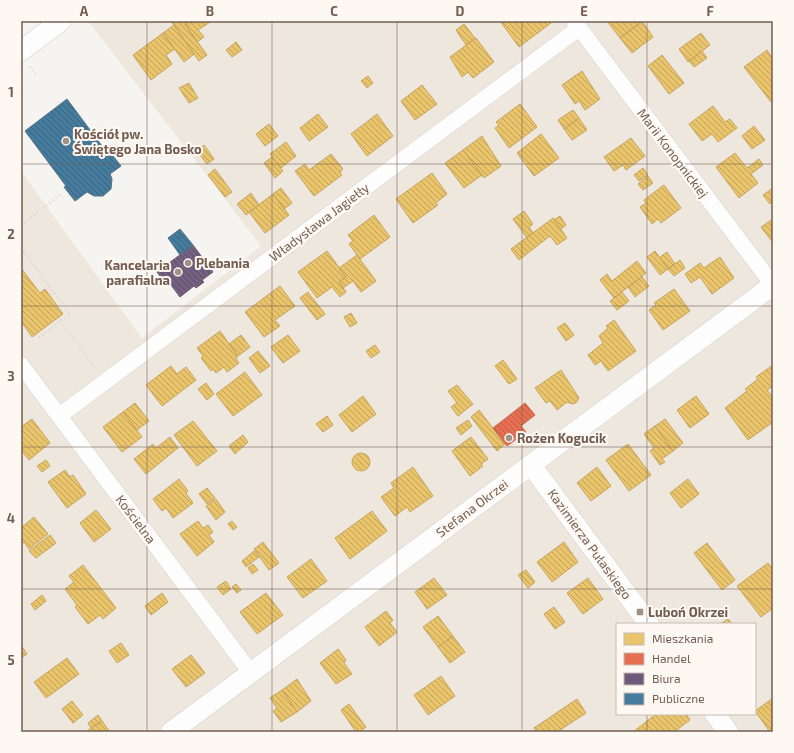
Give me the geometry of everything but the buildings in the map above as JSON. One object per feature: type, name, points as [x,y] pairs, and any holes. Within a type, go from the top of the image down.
[{"type":"street","points":[[24,57],[61,21]]},
{"type":"street","name":"Marii Konopnickiej","points":[[576,25],[773,285]]},
{"type":"street","name":"Władysława Jagiełły","points":[[59,416],[576,25]]},
{"type":"street","name":"Stefana Okrzei","points":[[176,731],[251,673],[773,285]]},
{"type":"street","name":"Kościelna","points":[[21,365],[251,673]]},
{"type":"street","name":"Kazimierza Pułaskiego","points":[[531,465],[647,623]]},
{"type":"street","points":[[716,715],[728,732]]},
{"type":"path","points":[[24,57],[37,76]]},
{"type":"path","points":[[21,225],[61,194]]},
{"type":"path","points":[[21,248],[70,314],[37,339]]},
{"type":"path","points":[[61,321],[99,373]]},
{"type":"shaded area","points":[[88,21],[773,21],[773,732],[21,732],[21,171],[142,338],[261,246]]},
{"type":"place","name":"Kościół pw. Świętego Jana Bosko","points":[[66,141]]},
{"type":"place","name":"Plebania","points":[[188,263]]},
{"type":"place","name":"Kancelaria parafialna","points":[[178,272]]},
{"type":"place","name":"Rożen Kogucik","points":[[509,438]]},
{"type":"place","name":"Luboń Okrzei","points":[[640,612]]}]
